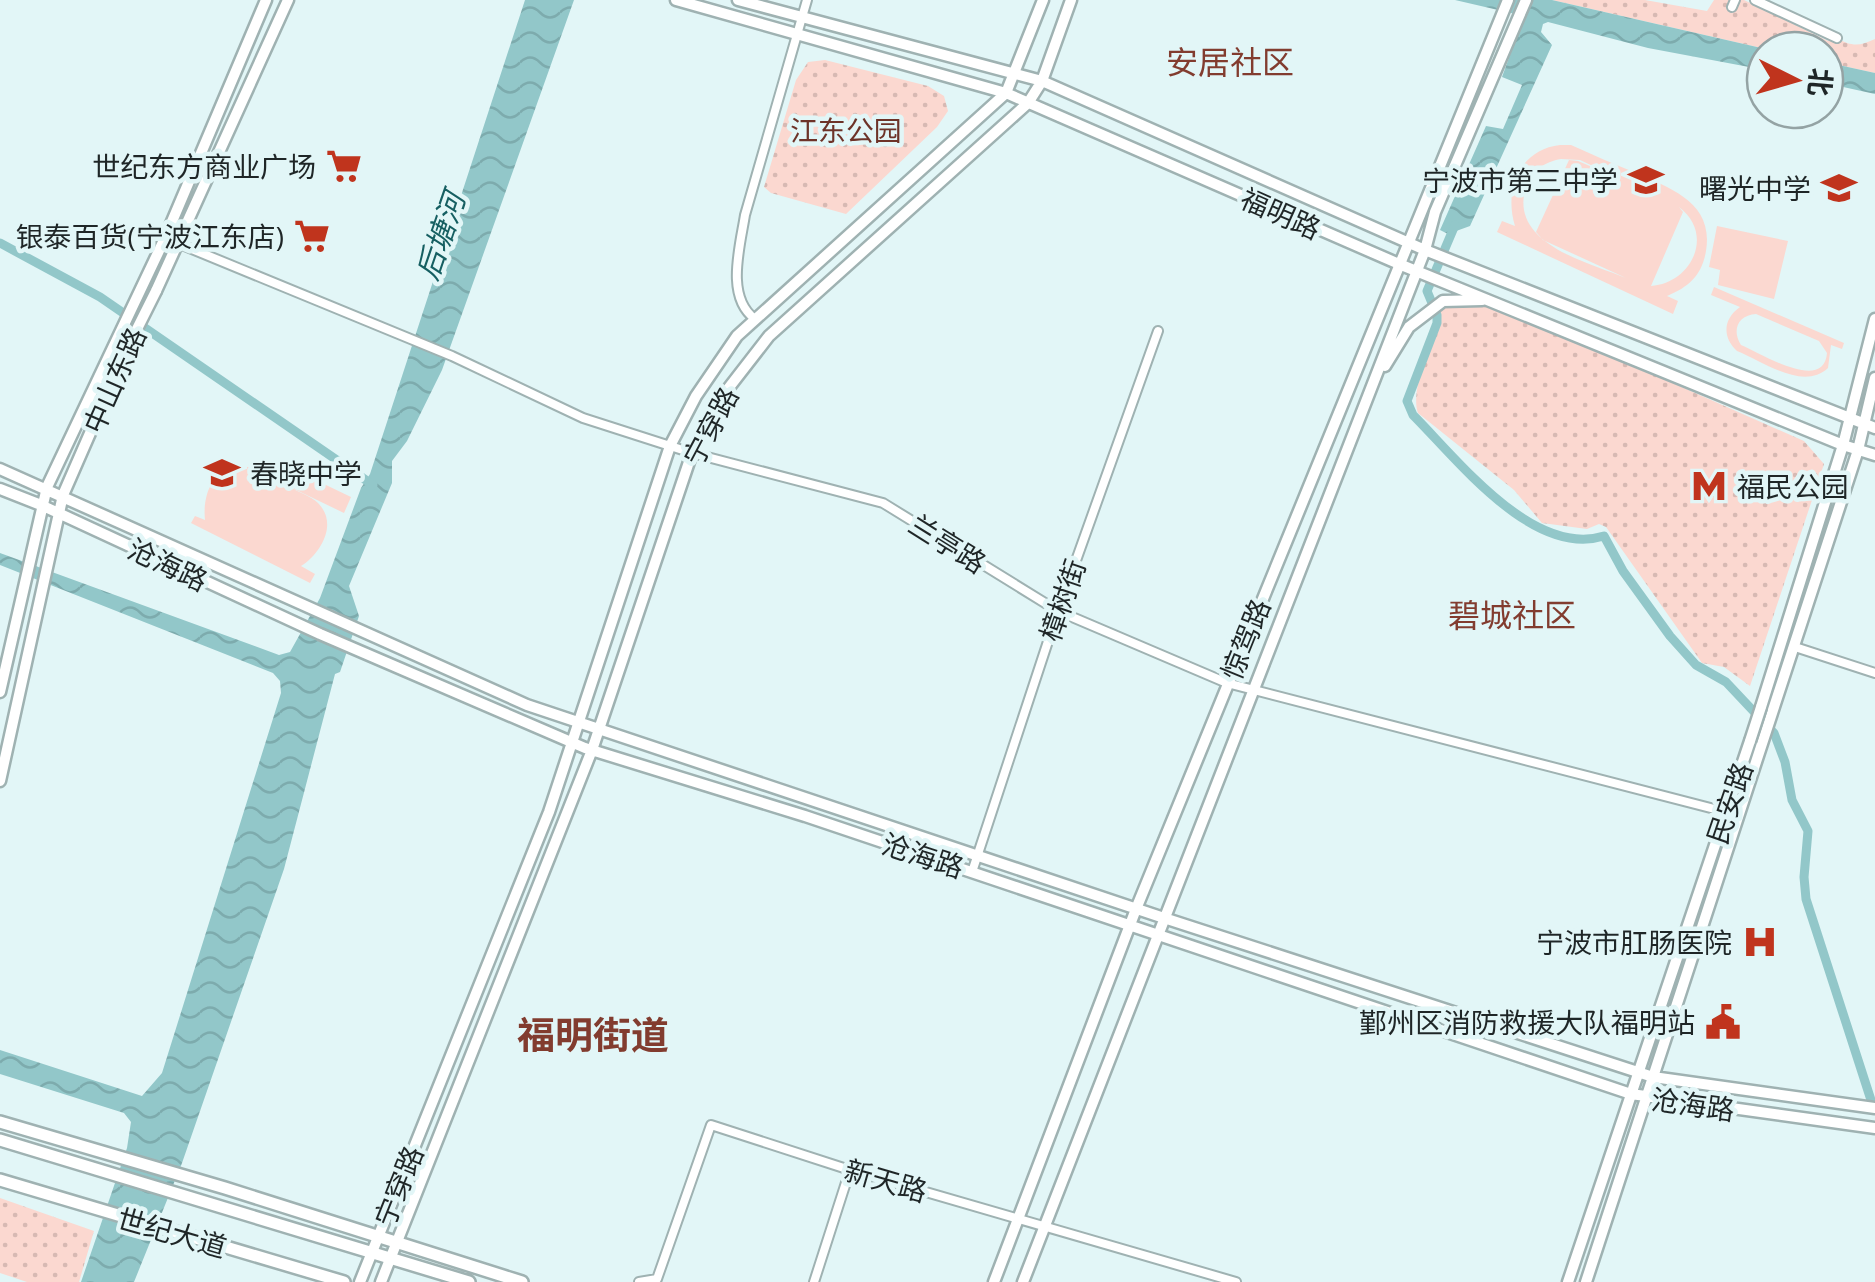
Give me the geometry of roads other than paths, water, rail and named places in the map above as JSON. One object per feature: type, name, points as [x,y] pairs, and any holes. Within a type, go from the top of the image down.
[{"type":"highway","points":[[0,1122],[522,1282]]},
{"type":"highway","name":"世纪大道","points":[[0,1140],[469,1282]]},
{"type":"highway","name":"世纪大道","points":[[0,1180],[344,1282]]},
{"type":"main road","name":"中山东路","points":[[0,692],[47,488],[166,238],[266,0]]},
{"type":"main road","name":"中山东路","points":[[0,781],[63,496],[288,0]]},
{"type":"main road","name":"福明路","points":[[676,0],[1006,93],[1399,264],[1875,455]]},
{"type":"main road","name":"福明路","points":[[738,0],[1042,81],[1408,243],[1869,427]]},
{"type":"main road","points":[[1006,93],[1042,0]]},
{"type":"main road","name":"宁穿路","points":[[381,1282],[592,750],[692,453],[717,403],[769,336],[1028,102],[1042,81],[1071,0]]},
{"type":"main road","name":"惊驾路","points":[[994,1282],[1136,909],[1508,0]]},
{"type":"main road","name":"惊驾路","points":[[1023,1282],[1417,271],[1434,212],[1526,0]]},
{"type":"main road","name":"宁穿路","points":[[360,1282],[549,812],[670,446],[737,336],[1006,93]]},
{"type":"main road","points":[[1371,388],[1409,327],[1438,304],[1487,300]]},
{"type":"main road","name":"民安路","points":[[1568,1282],[1761,708],[1843,445],[1875,319]]},
{"type":"main road","name":"民安路","points":[[1586,1282],[1858,450],[1869,427],[1875,378]]},
{"type":"main road","name":"沧海路","points":[[0,469],[527,705],[1653,1077],[1875,1108]]},
{"type":"main road","name":"沧海路","points":[[0,490],[41,505],[361,652],[592,750],[972,872],[1631,1094],[1869,1127]]},
{"type":"street","points":[[755,320],[744,311],[738,296],[745,215],[806,0]]},
{"type":"street","points":[[1755,0],[1820,30]]},
{"type":"street","name":"兰亭路","points":[[166,238],[443,352],[583,418],[692,453],[883,502],[1058,611],[1227,683],[1739,816]]},
{"type":"street","name":"樟树街","points":[[972,872],[1058,611],[1158,330]]},
{"type":"street","points":[[1795,647],[1875,673]]},
{"type":"street","name":"新天路","points":[[639,1282],[657,1279],[711,1125],[850,1170],[1236,1282]]},
{"type":"street","points":[[814,1282],[850,1170]]},
{"type":"water","points":[[525,0],[574,0],[442,370],[407,441],[392,461],[392,483],[349,586],[359,616],[340,672],[335,674],[284,869],[182,1163],[134,1282],[81,1282],[127,1148],[131,1122],[124,1113],[0,1074],[0,1050],[142,1096],[162,1073],[281,693],[280,681],[273,673],[0,565],[0,553],[279,655],[290,652],[320,598],[361,488],[370,474]]},
{"type":"water","points":[[1455,0],[1552,0],[1745,44],[1745,66],[1543,24],[1541,32],[1552,45],[1470,226],[1448,234],[1440,230],[1486,126],[1503,129],[1522,85],[1502,77],[1524,16]]},
{"type":"water","points":[[1845,66],[1875,73],[1875,94],[1845,87]]},
{"type":"waterway","points":[[1455,225],[1427,291],[1437,323],[1407,401],[1413,415],[1474,479],[1524,519],[1551,533],[1577,539],[1604,536],[1623,571],[1670,636],[1696,665],[1726,682],[1774,733],[1785,762],[1792,800],[1808,831],[1806,899],[1871,1100]]},
{"type":"waterway","points":[[0,243],[100,297],[373,485]]},
{"type":"place","name":"世纪东方商业广场","points":[[344,166]]},
{"type":"place","name":"宁波市第三中学","points":[[1646,180]]},
{"type":"place","name":"曙光中学","points":[[1839,188]]},
{"type":"place","name":"银泰百货(宁波江东店)","points":[[312,236]]},
{"type":"place","name":"春晓中学","points":[[222,473]]},
{"type":"place","name":"福民公园","points":[[1709,486]]},
{"type":"place","name":"宁波市肛肠医院","points":[[1760,942]]},
{"type":"place","name":"鄞州区消防救援大队福明站","points":[[1723,1022]]},
{"type":"district","name":"安居社区","points":[[1230,61]]},
{"type":"district","name":"碧城社区","points":[[1512,614]]},
{"type":"district","name":"福明街道","points":[[593,1034]]},
{"type":"park label","name":"江东公园","points":[[846,130]]},
{"type":"water label","name":"后塘河","points":[[440,236]]}]
